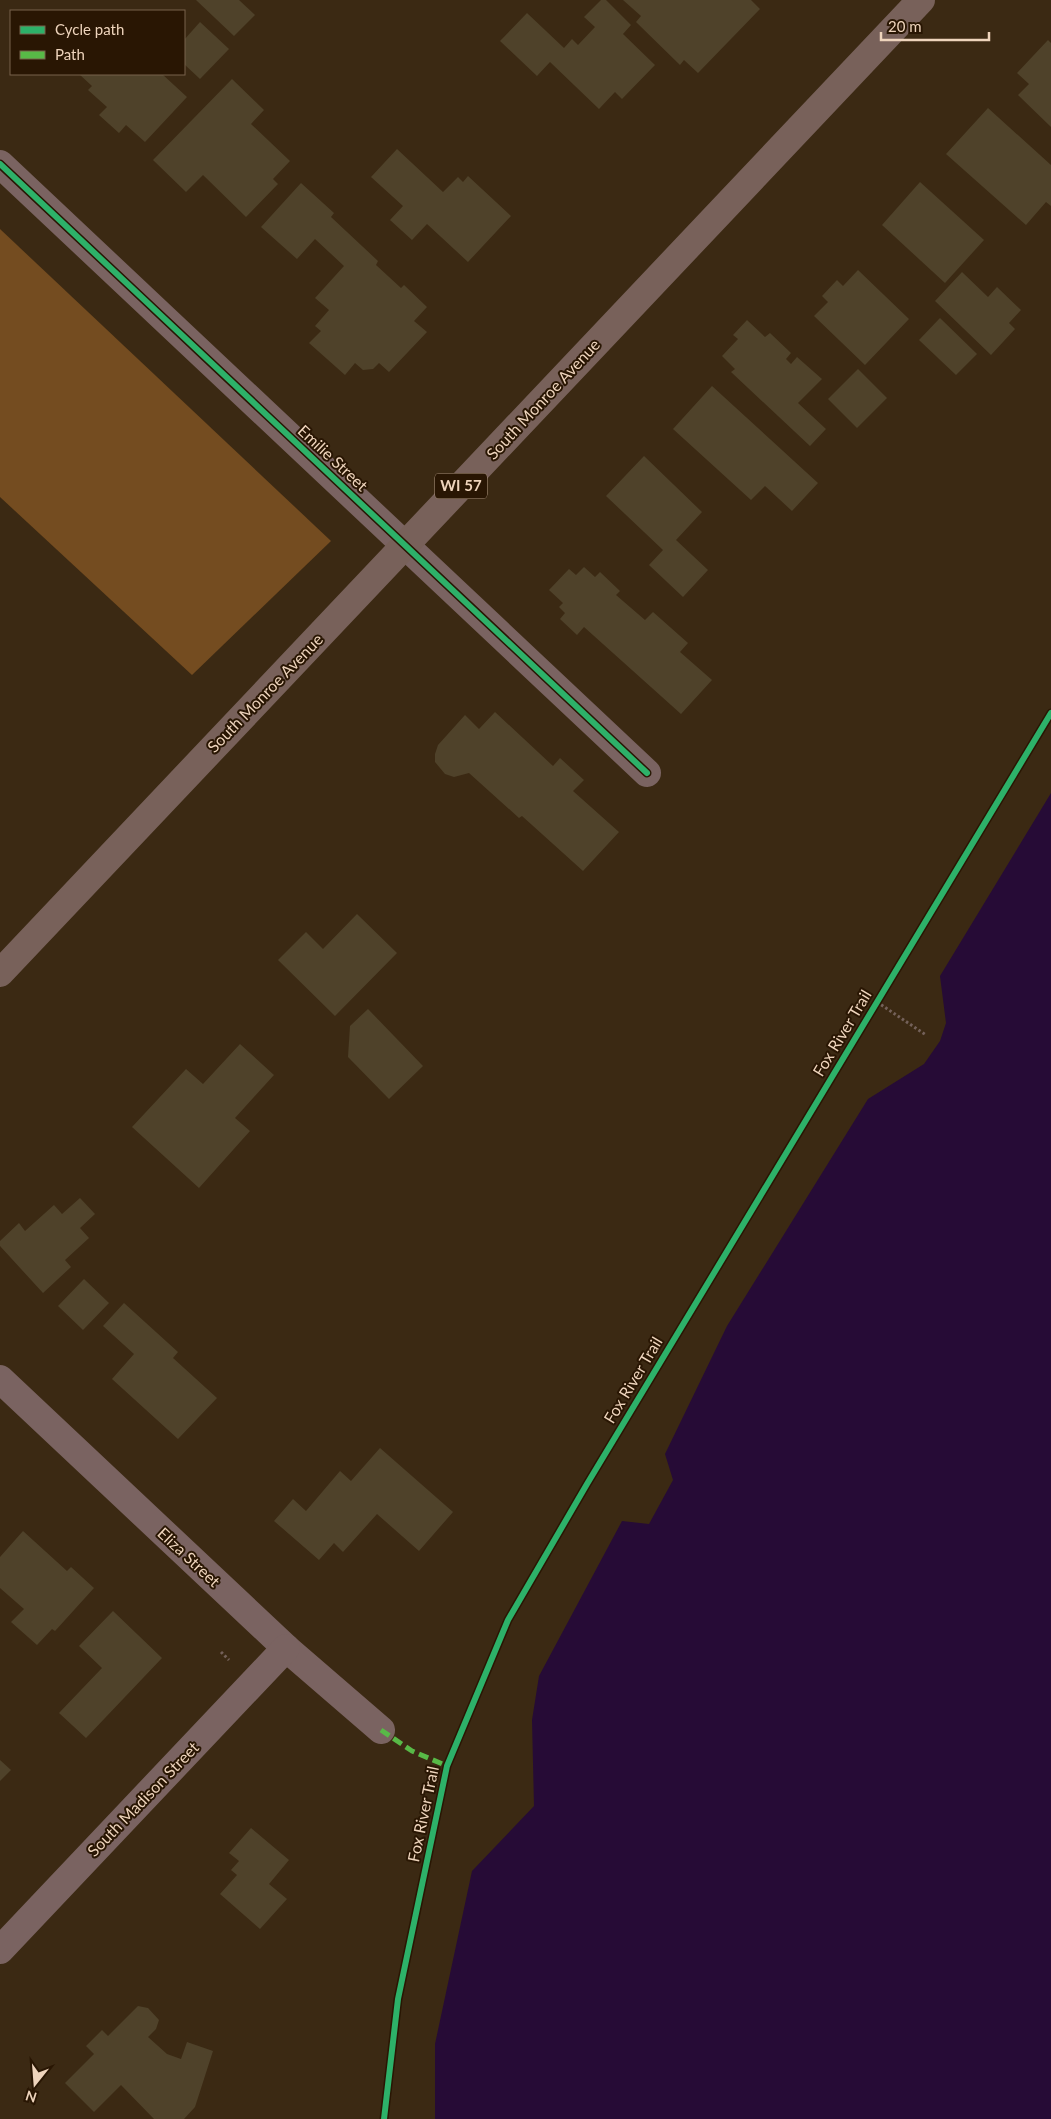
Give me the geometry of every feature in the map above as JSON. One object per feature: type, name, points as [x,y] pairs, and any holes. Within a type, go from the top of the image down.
[{"type":"main road","name":"South Monroe Avenue","points":[[0,973],[921,0]]},
{"type":"street","name":"Emilie Street","points":[[0,164],[647,773]]},
{"type":"street","name":"Eliza Street","points":[[0,1379],[286,1648],[381,1730]]},
{"type":"street","name":"South Madison Street","points":[[0,1950],[286,1648]]},
{"type":"path","points":[[877,1002],[926,1034]]},
{"type":"shaded area","points":[[0,229],[331,541],[192,675],[0,497]]},
{"type":"shaded area","points":[[1051,793],[1051,2119],[435,2119],[435,2044],[472,1871],[534,1806],[532,1720],[539,1676],[622,1521],[649,1524],[673,1480],[665,1454],[727,1326],[868,1099],[924,1064],[940,1041],[946,1023],[940,976]]},
{"type":"building","points":[[196,0],[239,0],[255,15],[234,36]]},
{"type":"building","points":[[601,0],[606,0],[631,25],[623,34],[655,65],[622,99],[615,92],[599,109],[550,62],[537,76],[500,41],[527,13],[564,48],[572,39],[578,45],[595,27],[584,17]]},
{"type":"building","points":[[623,0],[751,0],[760,9],[698,73],[684,60],[680,65],[636,22],[641,16]]},
{"type":"building","points":[[200,22],[229,49],[200,79],[185,65],[185,39]]},
{"type":"building","points":[[1048,40],[1051,43],[1051,127],[1018,95],[1029,84],[1017,73]]},
{"type":"building","points":[[80,75],[163,75],[187,97],[145,142],[126,125],[119,133],[99,115],[107,107],[88,90],[92,86]]},
{"type":"building","points":[[232,79],[264,110],[251,124],[290,161],[273,179],[278,184],[246,217],[203,175],[186,192],[153,160]]},
{"type":"building","points":[[988,108],[1051,165],[1051,206],[1046,202],[1026,225],[946,154]]},
{"type":"building","points":[[397,149],[443,192],[458,177],[463,182],[468,176],[511,216],[468,262],[427,224],[412,240],[390,220],[403,206],[371,177]]},
{"type":"building","points":[[920,182],[984,240],[945,283],[882,225]]},
{"type":"building","points":[[301,183],[334,213],[331,217],[378,261],[376,265],[401,288],[404,285],[427,307],[414,321],[427,332],[389,372],[379,363],[373,369],[363,370],[355,363],[345,375],[309,343],[321,331],[315,326],[329,310],[315,298],[344,266],[315,239],[297,259],[261,227]]},
{"type":"building","points":[[858,270],[909,319],[865,365],[814,316],[828,302],[822,296],[837,280],[843,286]]},
{"type":"building","points":[[962,272],[988,297],[997,287],[1021,310],[1009,323],[1015,329],[991,355],[935,301]]},
{"type":"building","points":[[940,318],[977,354],[956,375],[919,340]]},
{"type":"building","points":[[747,320],[765,337],[770,333],[791,353],[786,359],[791,364],[797,357],[822,379],[798,403],[826,429],[810,446],[731,372],[735,369],[722,356],[738,339],[733,335]]},
{"type":"building","points":[[858,369],[887,398],[857,428],[828,399]]},
{"type":"building","points":[[712,386],[818,483],[792,511],[765,486],[751,500],[673,429]]},
{"type":"building","points":[[644,456],[702,512],[676,540],[708,570],[683,597],[649,565],[663,550],[606,496]]},
{"type":"building","points":[[584,567],[595,577],[600,572],[620,591],[616,595],[645,620],[653,612],[688,643],[680,652],[712,680],[681,714],[584,627],[577,635],[560,619],[565,613],[559,607],[563,603],[549,590],[569,569],[576,575]]},
{"type":"building","points":[[495,712],[553,766],[560,758],[584,780],[573,791],[619,832],[583,871],[522,816],[519,818],[469,773],[454,777],[445,774],[435,762],[438,745],[465,715],[479,729]]},
{"type":"building","points":[[357,914],[397,953],[335,1016],[278,960],[306,932],[323,949]]},
{"type":"building","points":[[368,1009],[423,1066],[389,1099],[348,1057],[350,1026]]},
{"type":"building","points":[[240,1044],[274,1075],[235,1118],[250,1131],[199,1188],[132,1127],[186,1069],[203,1084]]},
{"type":"building","points":[[80,1198],[95,1214],[80,1228],[89,1238],[65,1260],[71,1267],[43,1293],[0,1246],[0,1241],[19,1223],[25,1231],[54,1205],[62,1214]]},
{"type":"building","points":[[84,1279],[109,1303],[83,1330],[58,1306]]},
{"type":"building","points":[[124,1303],[178,1352],[173,1358],[217,1398],[178,1439],[112,1379],[134,1354],[103,1326]]},
{"type":"building","points":[[380,1448],[453,1512],[419,1551],[377,1514],[343,1552],[334,1543],[319,1560],[274,1521],[293,1499],[306,1511],[340,1471],[351,1481]]},
{"type":"building","points":[[23,1531],[67,1571],[71,1567],[94,1588],[55,1631],[52,1629],[37,1645],[11,1622],[24,1609],[0,1588],[0,1557]]},
{"type":"building","points":[[113,1611],[162,1658],[86,1738],[59,1713],[102,1668],[79,1646]]},
{"type":"building","points":[[0,1760],[11,1770],[0,1781]]},
{"type":"building","points":[[251,1828],[289,1860],[269,1884],[287,1899],[260,1929],[220,1894],[237,1875],[231,1870],[239,1861],[229,1853]]},
{"type":"building","points":[[138,2006],[148,2008],[159,2020],[156,2029],[148,2037],[167,2054],[181,2059],[187,2042],[213,2051],[195,2107],[184,2119],[154,2119],[121,2085],[94,2112],[65,2083],[94,2054],[86,2046],[102,2030],[108,2036]]},
{"type":"marked path","points":[[381,1730],[412,1751],[447,1766]]},
{"type":"cycle path","points":[[0,164],[647,773]]},
{"type":"cycle path","name":"Fox River Trail","points":[[384,2119],[398,1999],[447,1766],[508,1620],[587,1484],[1051,713]]}]
